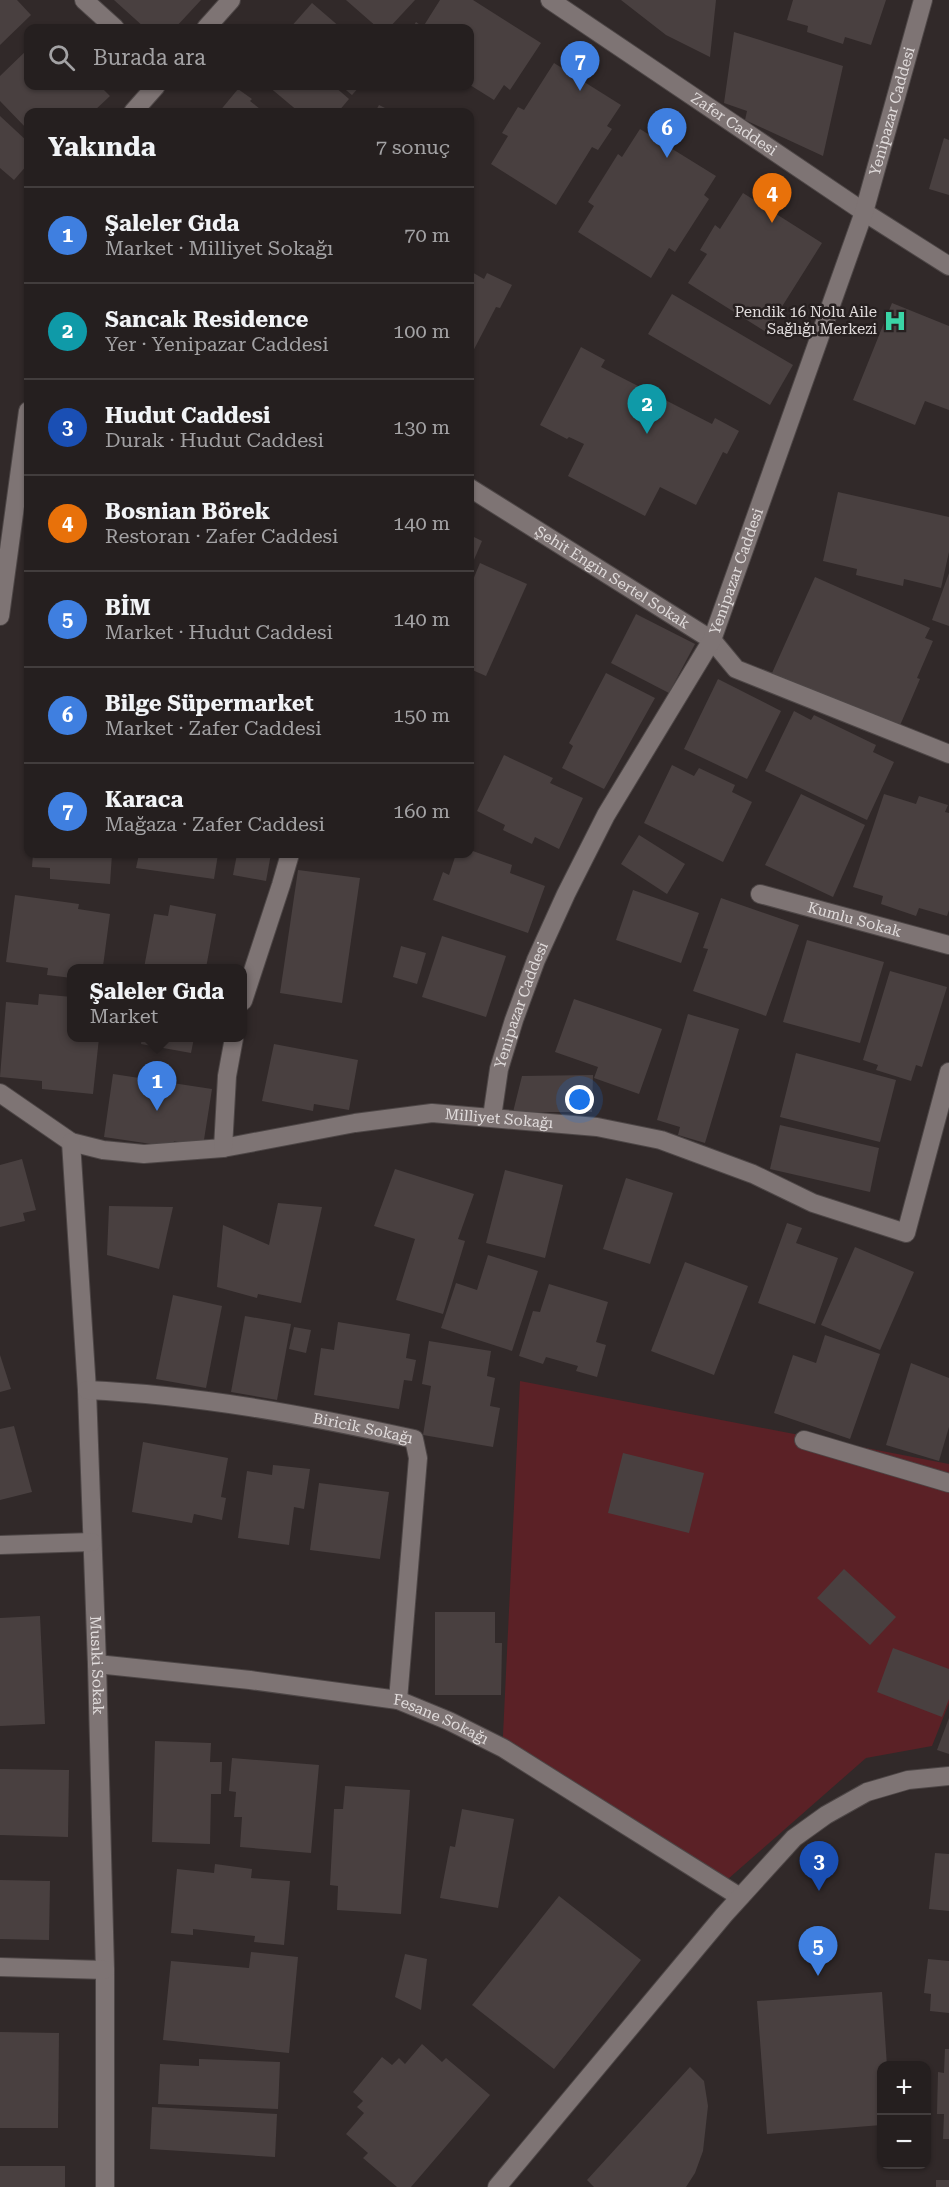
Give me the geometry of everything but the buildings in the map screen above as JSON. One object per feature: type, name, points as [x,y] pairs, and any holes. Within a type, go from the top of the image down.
[{"type":"street","points":[[84,0],[110,24]]},
{"type":"street","points":[[210,24],[231,0]]},
{"type":"street","name":"Zafer Caddesi","points":[[550,0],[864,212],[949,266]]},
{"type":"street","name":"Yenipazar Caddesi","points":[[492,1117],[500,1069],[514,1020],[536,960],[562,903],[606,815],[712,640],[864,212],[923,0]]},
{"type":"street","points":[[137,108],[152,90]]},
{"type":"street","points":[[0,616],[24,440]]},
{"type":"street","name":"Şehit Engin Sertel Sokak","points":[[474,491],[712,640],[736,669],[949,754]]},
{"type":"street","points":[[247,989],[289,858]]},
{"type":"street","name":"Kumlu Sokak","points":[[760,894],[949,945]]},
{"type":"street","points":[[223,1148],[227,1076],[233,1042]]},
{"type":"street","name":"Milliyet Sokağı","points":[[0,1093],[70,1143],[103,1150],[144,1154],[223,1148],[355,1123],[432,1113],[597,1127],[661,1140],[753,1174],[813,1203],[906,1233],[949,1072]]},
{"type":"street","name":"Musıki Sokak","points":[[70,1143],[87,1390],[97,1664],[105,1970],[105,2187]]},
{"type":"street","name":"Biricik Sokağı","points":[[87,1390],[137,1392],[253,1408],[414,1439],[418,1458],[398,1700]]},
{"type":"street","points":[[804,1440],[949,1483]]},
{"type":"street","points":[[0,1545],[92,1542]]},
{"type":"street","name":"Fesane Sokağı","points":[[97,1664],[250,1680],[398,1700],[449,1721],[503,1748],[740,1897]]},
{"type":"street","points":[[497,2187],[740,1897],[794,1838],[826,1815],[867,1792],[908,1780],[949,1776]]},
{"type":"street","points":[[0,1967],[105,1970]]},
{"type":"shaded area","points":[[520,1381],[949,1464],[949,1703],[932,1746],[866,1758],[728,1879],[502,1756]]},
{"type":"place","name":"Karaca","points":[[580,91]]},
{"type":"place","name":"Bilge Süpermarket","points":[[667,158]]},
{"type":"place","name":"Bosnian Börek","points":[[772,223]]},
{"type":"place","name":"Pendik 16 Nolu Aile Sağlığı Merkezi","points":[[895,321]]},
{"type":"place","name":"Sancak Residence","points":[[647,434]]},
{"type":"place","name":"Şaleler Gıda","points":[[157,1111]]},
{"type":"place","name":"Hudut Caddesi","points":[[819,1891]]},
{"type":"place","name":"BİM","points":[[818,1976]]}]
